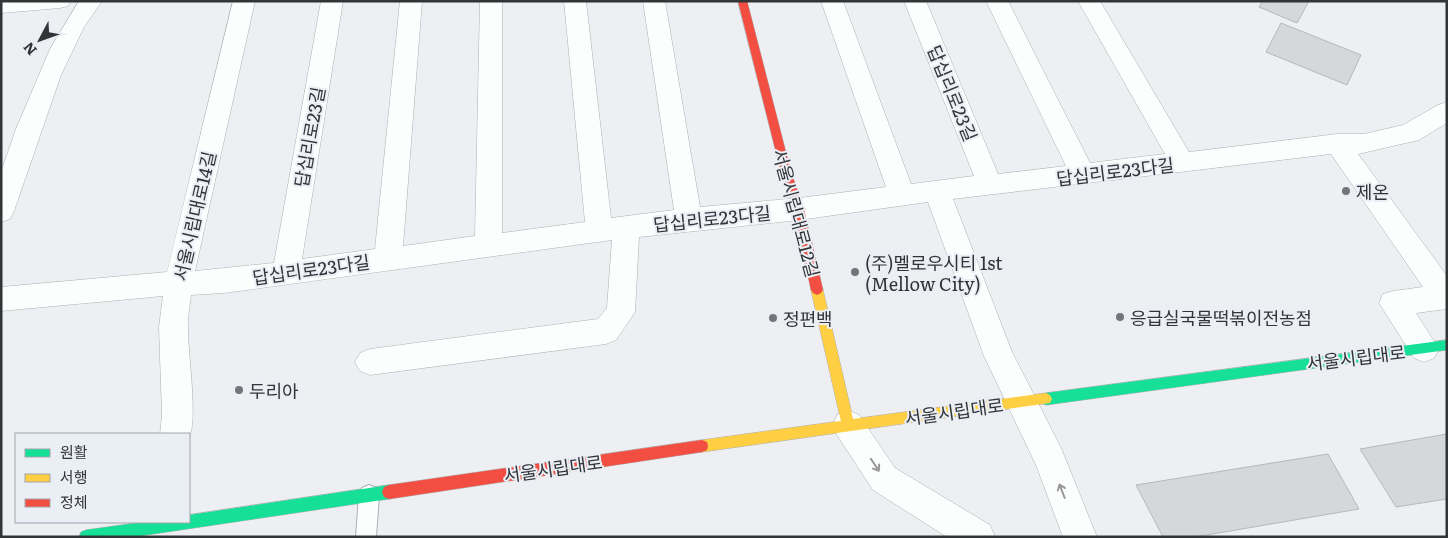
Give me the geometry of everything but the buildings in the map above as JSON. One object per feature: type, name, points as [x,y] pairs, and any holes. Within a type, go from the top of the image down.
[{"type":"main road","name":"서울시립대로12길","points":[[742,1],[786,172],[799,209],[848,425]]},
{"type":"main road","name":"서울시립대로","points":[[190,521],[848,425],[1435,347]]},
{"type":"main road","name":"서울시립대로","points":[[86,537],[166,524]]},
{"type":"street","points":[[1,6],[60,1]]},
{"type":"street","points":[[1,211],[40,99],[73,24],[91,1]]},
{"type":"street","name":"서울시립대로14길","points":[[175,433],[177,415],[173,327],[178,284],[244,1]]},
{"type":"street","name":"답십리로23길","points":[[286,273],[332,1]]},
{"type":"street","points":[[388,259],[410,1]]},
{"type":"street","points":[[488,246],[491,1]]},
{"type":"street","points":[[370,362],[606,331],[621,312],[612,229],[575,1]]},
{"type":"street","points":[[654,1],[689,220]]},
{"type":"street","points":[[832,1],[902,195]]},
{"type":"street","name":"답십리로23길","points":[[915,1],[990,185]]},
{"type":"street","points":[[997,1],[1083,174]]},
{"type":"street","points":[[1089,1],[1183,163]]},
{"type":"street","name":"답십리로23다길","points":[[1,300],[119,287],[224,281],[612,229],[799,209],[902,195],[1337,144],[1364,144],[1410,133],[1447,111]]},
{"type":"street","name":"서울시립대로","points":[[1337,144],[1446,297],[1393,304],[1435,347]]},
{"type":"street","name":"서울시립대로","points":[[937,191],[999,356],[1020,402]]},
{"type":"street","points":[[1020,402],[1050,459],[1080,537]]},
{"type":"street","points":[[848,425],[884,479],[978,537]]},
{"type":"lane","points":[[366,537],[370,495]]},
{"type":"traffic: fast","points":[[1046,399],[1447,345]]},
{"type":"traffic: fast","points":[[190,522],[389,492]]},
{"type":"traffic: fast","points":[[86,537],[180,523]]},
{"type":"traffic: slow","points":[[817,290],[848,425]]},
{"type":"traffic: slow","points":[[702,446],[1046,399]]},
{"type":"traffic: jam","points":[[742,1],[786,172],[799,209],[817,290]]},
{"type":"traffic: jam","points":[[389,492],[702,446]]},
{"type":"place","name":"제온","points":[[1346,191]]},
{"type":"place","name":"(주)멜로우시티 1st (Mellow City)","points":[[855,272]]},
{"type":"place","name":"응급실국물떡볶이전농점","points":[[1120,317]]},
{"type":"place","name":"정편백","points":[[773,318]]},
{"type":"place","name":"두리아","points":[[239,390]]}]
